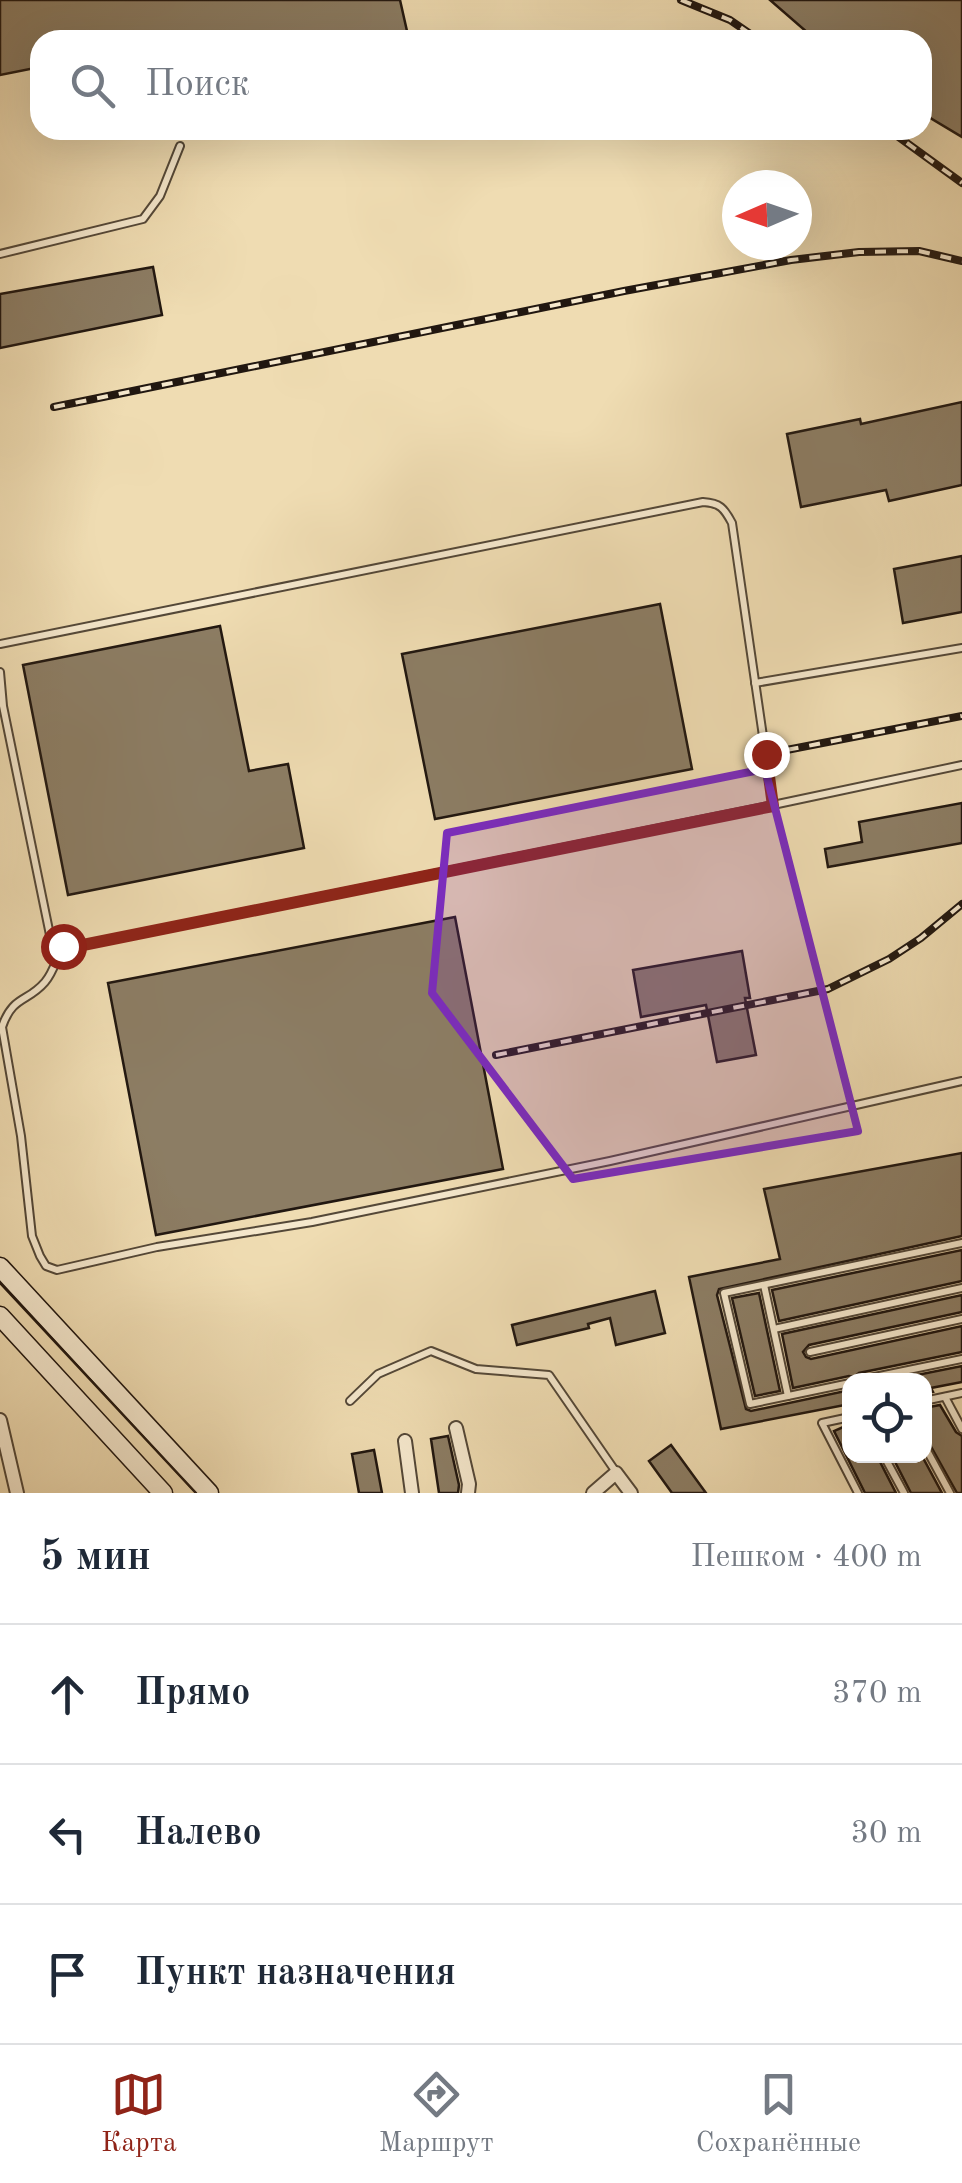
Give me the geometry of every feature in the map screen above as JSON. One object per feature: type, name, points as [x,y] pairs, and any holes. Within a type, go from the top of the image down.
[{"type":"main road","points":[[0,1267],[209,1493]]},
{"type":"main road","points":[[0,1316],[156,1489]]},
{"type":"street","points":[[0,1420],[17,1493]]},
{"type":"street","points":[[456,1428],[468,1493]]},
{"type":"street","points":[[405,1441],[412,1493]]},
{"type":"street","points":[[593,1493],[616,1474],[630,1493]]},
{"type":"lane","points":[[0,254],[143,219],[160,196],[180,146]]},
{"type":"lane","points":[[0,644],[703,502],[718,503],[732,523],[773,806]]},
{"type":"lane","points":[[756,683],[962,648]]},
{"type":"lane","points":[[0,672],[50,935],[63,946],[962,765]]},
{"type":"lane","points":[[63,946],[50,977],[13,1004],[2,1027],[22,1136],[32,1236],[46,1266],[56,1270],[157,1247],[312,1222],[610,1161],[962,1081]]},
{"type":"lane","points":[[842,1385],[750,1404],[724,1294],[962,1243]]},
{"type":"lane","points":[[764,1285],[788,1396]]},
{"type":"lane","points":[[774,1329],[962,1288]]},
{"type":"lane","points":[[810,1352],[962,1319]]},
{"type":"lane","points":[[350,1401],[378,1374],[431,1351],[476,1369],[549,1374],[616,1474]]},
{"type":"lane","points":[[894,1373],[962,1359]]},
{"type":"lane","points":[[932,1399],[962,1393]]},
{"type":"lane","points":[[945,1397],[962,1430]]},
{"type":"lane","points":[[842,1419],[822,1423],[842,1462]]},
{"type":"lane","points":[[932,1460],[950,1493]]},
{"type":"lane","points":[[843,1463],[858,1493]]},
{"type":"lane","points":[[888,1463],[904,1493]]},
{"type":"highlighted area","points":[[765,769],[858,1131],[573,1179],[432,993],[447,833]]},
{"type":"building","points":[[0,0],[400,0],[407,30],[30,30],[30,69],[0,75]]},
{"type":"building","points":[[770,0],[962,0],[962,137],[932,119],[932,30],[804,30]]},
{"type":"building","points":[[153,267],[162,315],[0,348],[0,294]]},
{"type":"building","points":[[962,402],[962,485],[889,501],[886,490],[801,507],[787,434],[860,419],[861,424]]},
{"type":"building","points":[[962,556],[962,612],[903,623],[894,569]]},
{"type":"building","points":[[660,604],[692,769],[435,819],[402,654]]},
{"type":"building","points":[[220,626],[249,771],[288,764],[304,848],[68,895],[23,665]]},
{"type":"building","points":[[962,803],[962,843],[828,867],[825,849],[862,842],[859,822]]},
{"type":"building","points":[[455,917],[503,1169],[156,1235],[108,983]]},
{"type":"building","points":[[742,951],[750,998],[745,998],[756,1055],[717,1062],[706,1005],[641,1017],[633,970]]},
{"type":"building","points":[[962,1153],[962,1236],[719,1289],[717,1295],[746,1409],[842,1392],[842,1406],[721,1429],[689,1277],[780,1259],[764,1189]]},
{"type":"building","points":[[962,1250],[962,1281],[779,1321],[772,1290]]},
{"type":"building","points":[[655,1291],[665,1333],[616,1345],[610,1318],[588,1324],[589,1328],[517,1345],[512,1325]]},
{"type":"building","points":[[759,1293],[780,1391],[755,1396],[732,1298]]},
{"type":"building","points":[[962,1295],[962,1312],[809,1345],[803,1352],[811,1359],[962,1326],[962,1352],[842,1373],[842,1378],[793,1388],[782,1334]]},
{"type":"building","points":[[962,1366],[962,1382],[932,1388],[932,1373],[927,1373]]},
{"type":"building","points":[[940,1405],[962,1436],[962,1493],[957,1493],[932,1448],[932,1406]]},
{"type":"building","points":[[842,1428],[842,1447],[834,1431]]},
{"type":"building","points":[[448,1436],[458,1493],[439,1493],[431,1439]]},
{"type":"building","points":[[671,1445],[706,1493],[672,1493],[649,1461]]},
{"type":"building","points":[[374,1450],[382,1493],[359,1493],[352,1454]]},
{"type":"building","points":[[850,1463],[881,1463],[896,1493],[865,1493]]},
{"type":"building","points":[[896,1463],[926,1463],[942,1493],[911,1493]]},
{"type":"tram line","points":[[0,1283],[196,1493]]},
{"type":"railway","points":[[681,0],[744,30]]},
{"type":"railway","points":[[903,140],[962,183]]},
{"type":"railway","points":[[54,407],[791,260],[859,252],[919,251],[962,261]]},
{"type":"railway","points":[[766,754],[962,716]]},
{"type":"railway","points":[[496,1055],[828,989],[889,959],[962,904]]},
{"type":"route","points":[[63,946],[773,806],[766,754]]}]
